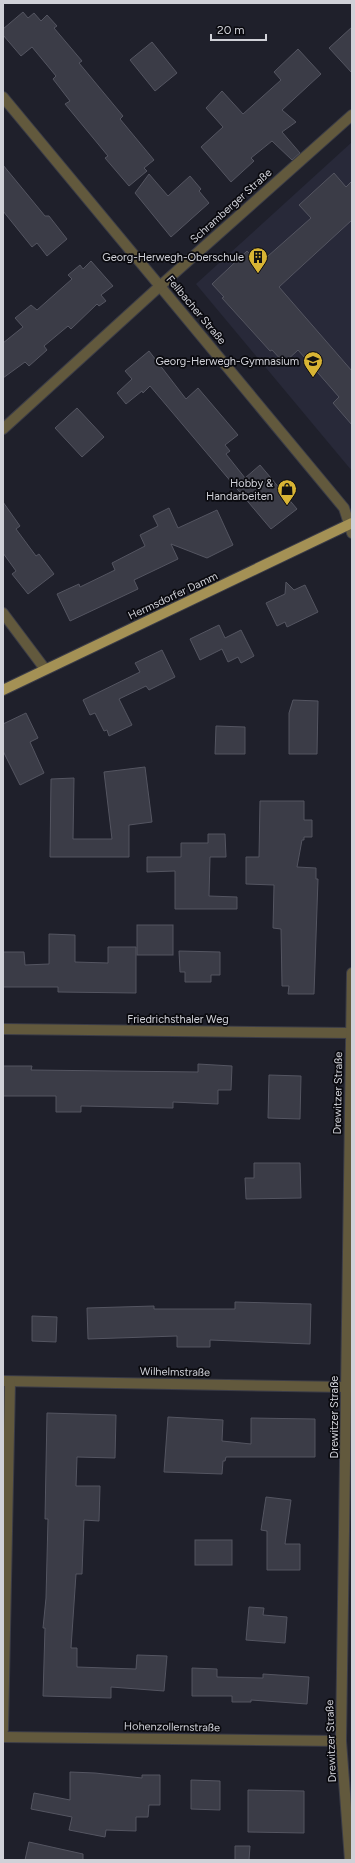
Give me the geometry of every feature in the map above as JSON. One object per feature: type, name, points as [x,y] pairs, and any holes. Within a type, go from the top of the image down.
[{"type":"main road","name":"Hermsdorfer Damm","points":[[3,690],[45,669],[351,527]]},
{"type":"street","name":"Fellbacher Straße","points":[[3,97],[344,508],[351,527]]},
{"type":"street","name":"Schramberger Straße","points":[[3,429],[160,286],[352,115]]},
{"type":"street","points":[[3,613],[45,669]]},
{"type":"street","name":"Drewitzer Straße","points":[[350,1860],[342,1742],[349,1524],[346,1387],[352,973]]},
{"type":"street","name":"Friedrichsthaler Weg","points":[[3,1029],[352,1032]]},
{"type":"street","points":[[3,1730],[6,1382]]},
{"type":"street","name":"Wilhelmstraße","points":[[6,1382],[346,1387]]},
{"type":"street","name":"Hohenzollernstraße","points":[[3,1737],[342,1742]]},
{"type":"shaded area","name":"Georg-Herwegh-Gymnasium","points":[[352,142],[352,471],[196,284]]},
{"type":"building","points":[[23,12],[28,18],[34,13],[41,21],[47,15],[57,26],[54,28],[82,61],[79,63],[123,116],[120,119],[154,160],[144,168],[147,171],[129,186],[105,158],[108,156],[65,104],[70,101],[53,79],[56,76],[32,47],[21,56],[3,35],[3,29]]},
{"type":"building","points":[[352,27],[352,73],[329,48]]},
{"type":"building","points":[[152,42],[177,73],[155,91],[130,60]]},
{"type":"building","points":[[298,49],[321,74],[282,110],[296,122],[282,132],[300,153],[292,160],[272,141],[251,158],[254,161],[231,182],[201,147],[223,127],[206,108],[222,91],[243,114],[281,80],[274,72]]},
{"type":"building","points":[[3,165],[45,216],[49,216],[67,239],[47,256],[37,243],[32,247],[3,211]]},
{"type":"building","name":"Georg-Herwegh-Oberschule","points":[[334,173],[346,187],[352,181],[352,220],[279,287],[352,371],[352,425],[333,403],[339,397],[298,350],[284,363],[272,350],[270,351],[222,298],[224,297],[212,284],[247,251],[259,264],[311,218],[299,205]]},
{"type":"building","points":[[149,174],[168,196],[190,176],[201,189],[199,191],[209,203],[171,237],[135,193]]},
{"type":"building","points":[[91,261],[113,286],[101,295],[106,301],[99,306],[97,304],[71,329],[68,326],[44,346],[47,350],[29,366],[25,362],[3,378],[3,343],[23,327],[15,318],[31,305],[37,310],[72,279],[68,275],[80,265],[83,269]]},
{"type":"building","points":[[149,351],[186,399],[198,388],[238,435],[225,445],[230,451],[226,454],[245,478],[260,465],[297,509],[271,529],[150,386],[143,393],[142,391],[126,404],[117,393],[132,379],[125,371]]},
{"type":"building","points":[[77,408],[104,437],[82,457],[55,428]]},
{"type":"building","points":[[3,502],[20,526],[16,529],[36,556],[39,554],[54,574],[28,594],[12,574],[16,571],[3,553]]},
{"type":"building","points":[[169,508],[178,528],[217,510],[233,545],[207,558],[171,544],[178,559],[134,580],[138,589],[70,621],[57,594],[79,584],[80,587],[115,570],[112,563],[145,546],[140,535],[158,526],[153,516]]},
{"type":"building","points":[[286,582],[294,590],[305,585],[318,612],[287,627],[285,622],[277,626],[266,603],[285,594]]},
{"type":"building","points":[[219,625],[225,638],[241,630],[254,656],[241,663],[238,657],[228,662],[222,649],[200,660],[190,639]]},
{"type":"building","points":[[162,650],[175,677],[149,690],[146,686],[119,699],[132,725],[109,736],[107,730],[104,731],[95,713],[90,715],[83,700],[140,672],[135,663]]},
{"type":"building","points":[[293,700],[318,701],[317,754],[289,754],[289,713]]},
{"type":"building","points":[[26,713],[38,738],[30,742],[44,773],[20,785],[3,751],[3,724]]},
{"type":"building","points":[[216,726],[245,727],[245,754],[215,754]]},
{"type":"building","points":[[145,767],[152,822],[129,825],[129,857],[50,857],[51,779],[74,778],[73,839],[112,839],[104,772]]},
{"type":"building","points":[[260,801],[304,801],[304,820],[312,820],[312,837],[304,837],[304,840],[302,840],[297,867],[316,868],[316,879],[318,879],[314,994],[288,994],[289,986],[282,986],[281,929],[273,928],[274,885],[246,884],[246,857],[259,857]]},
{"type":"building","points":[[208,834],[225,834],[226,857],[210,857],[209,896],[237,897],[237,909],[175,909],[175,871],[147,872],[147,857],[181,857],[181,843],[208,843]]},
{"type":"building","points":[[137,925],[173,925],[173,955],[137,955]]},
{"type":"building","points":[[49,934],[75,935],[75,962],[108,963],[108,947],[136,947],[136,993],[58,992],[58,987],[3,987],[3,952],[24,952],[25,965],[49,964]]},
{"type":"building","points":[[179,951],[220,952],[220,975],[211,975],[211,982],[185,982],[185,972],[180,972]]},
{"type":"building","points":[[198,1064],[232,1066],[231,1090],[218,1090],[218,1104],[173,1102],[173,1108],[81,1106],[81,1112],[56,1112],[56,1096],[3,1096],[3,1066],[32,1066],[31,1070],[198,1072]]},
{"type":"building","points":[[269,1075],[301,1076],[300,1119],[268,1118]]},
{"type":"building","points":[[254,1163],[300,1163],[301,1198],[246,1199],[245,1178],[254,1178]]},
{"type":"building","points":[[235,1302],[311,1304],[310,1344],[210,1340],[210,1347],[177,1347],[177,1336],[88,1339],[87,1308],[154,1306],[154,1309],[235,1309]]},
{"type":"building","points":[[32,1316],[57,1317],[56,1342],[32,1341]]},
{"type":"building","points":[[47,1413],[116,1415],[115,1458],[77,1457],[76,1486],[100,1486],[99,1521],[84,1520],[82,1574],[76,1574],[71,1648],[77,1648],[77,1667],[136,1669],[137,1655],[167,1656],[164,1691],[111,1687],[111,1698],[43,1696],[45,1628],[43,1628],[46,1598],[48,1519],[45,1519]]},
{"type":"building","points":[[168,1417],[223,1420],[222,1441],[251,1444],[251,1418],[315,1419],[315,1457],[226,1457],[225,1461],[223,1461],[222,1474],[164,1472]]},
{"type":"building","points":[[266,1497],[291,1500],[285,1544],[300,1544],[300,1570],[267,1570],[267,1531],[261,1530]]},
{"type":"building","points":[[195,1540],[232,1540],[232,1565],[195,1565]]},
{"type":"building","points":[[249,1607],[264,1608],[263,1615],[287,1617],[285,1643],[246,1640]]},
{"type":"building","points":[[192,1668],[217,1669],[217,1677],[263,1678],[263,1674],[309,1677],[307,1704],[251,1700],[251,1702],[232,1702],[232,1696],[192,1696]]},
{"type":"building","points":[[70,1772],[142,1778],[142,1775],[160,1775],[160,1805],[149,1805],[148,1817],[136,1817],[136,1831],[106,1830],[105,1837],[69,1830],[72,1817],[31,1809],[34,1793],[70,1800]]},
{"type":"building","points":[[191,1780],[220,1781],[220,1810],[191,1809]]},
{"type":"building","points":[[248,1790],[304,1791],[304,1833],[248,1832]]},
{"type":"building","points":[[29,1842],[83,1854],[83,1860],[25,1860]]},
{"type":"building","points":[[235,1846],[250,1846],[249,1860],[235,1860]]},
{"type":"place","name":"Georg-Herwegh-Oberschule","points":[[258,274]]},
{"type":"place","name":"Georg-Herwegh-Gymnasium","points":[[313,378]]},
{"type":"place","name":"Hobby & Handarbeiten","points":[[287,506]]}]
